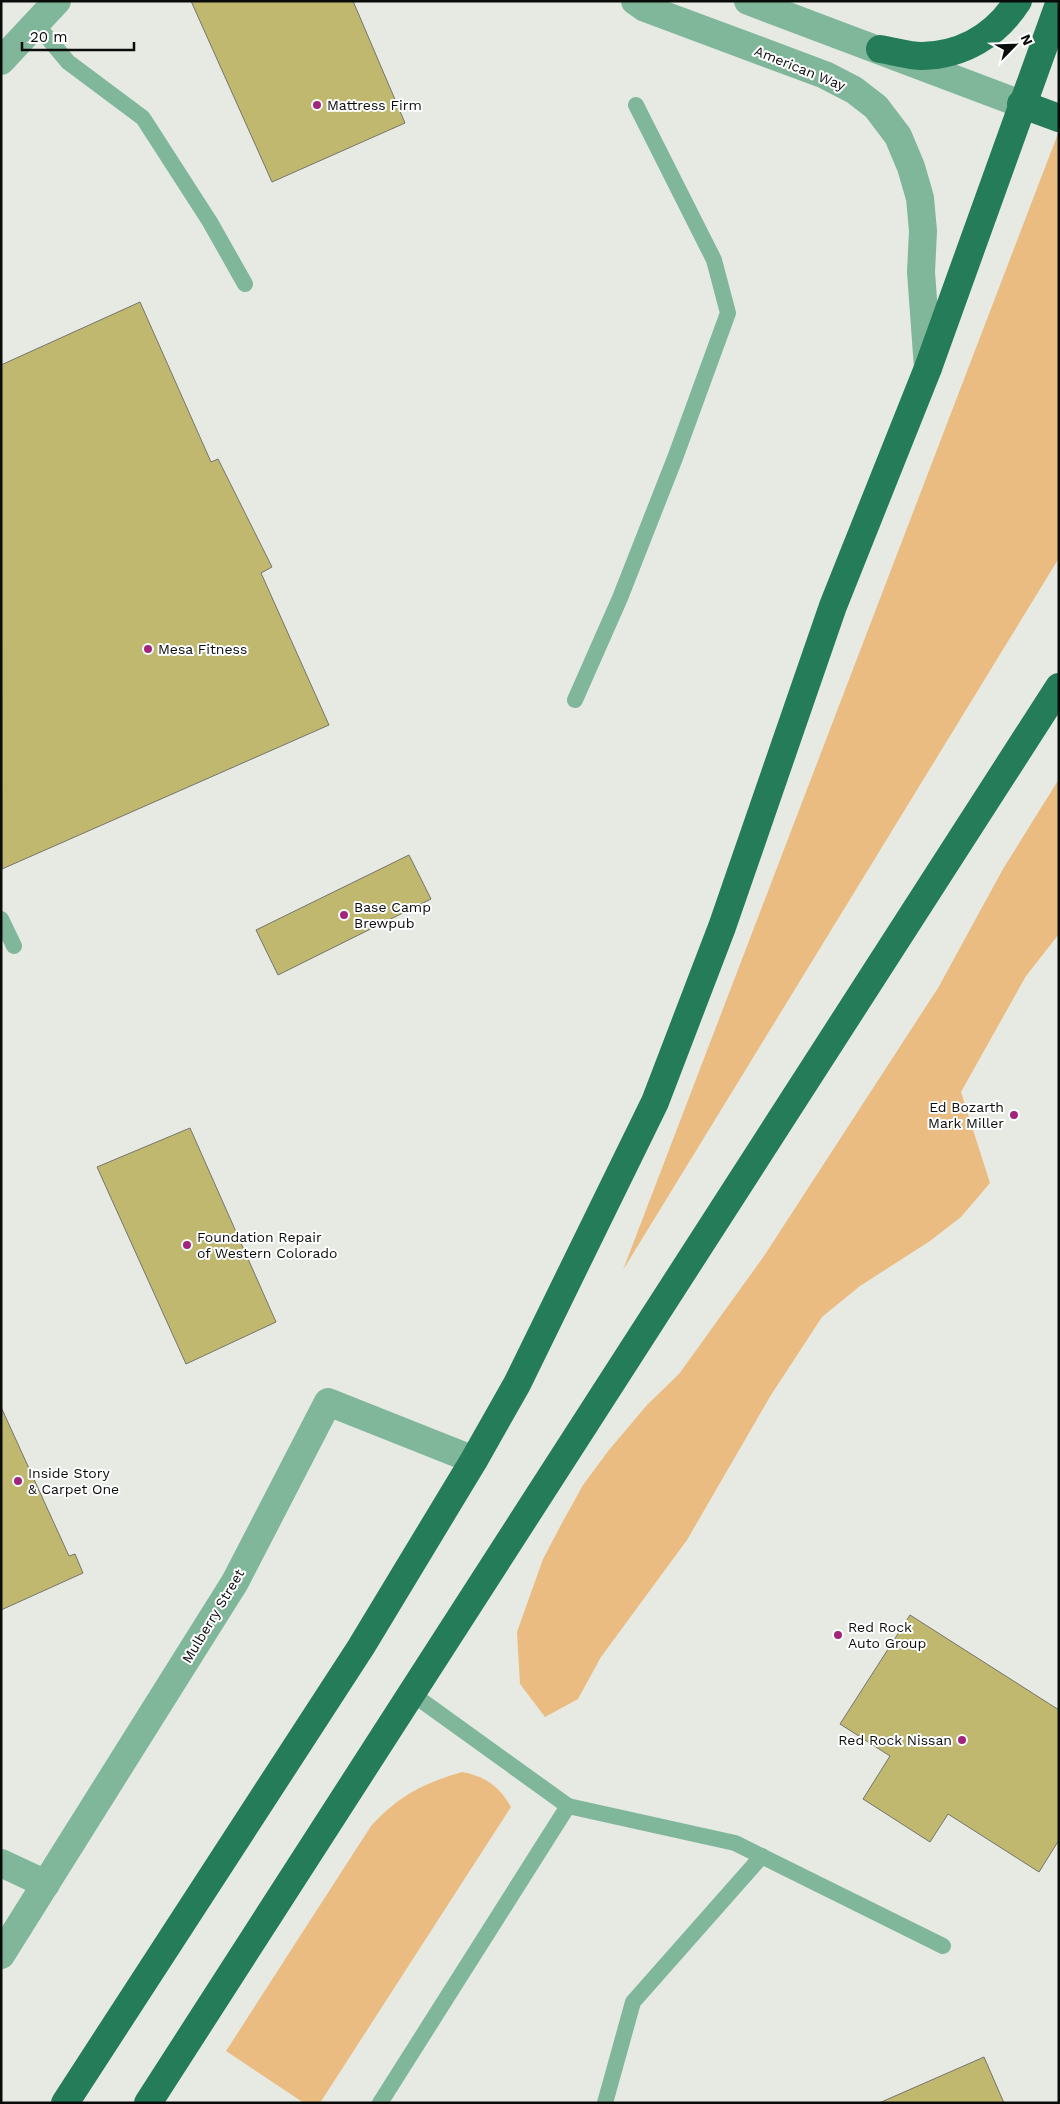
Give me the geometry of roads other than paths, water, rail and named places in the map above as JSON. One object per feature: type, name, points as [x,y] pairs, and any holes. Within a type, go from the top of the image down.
[{"type":"highway","points":[[880,49],[921,56],[946,53],[973,45],[996,29],[1018,1]]},
{"type":"highway","points":[[65,2103],[360,1647],[474,1460],[522,1375],[655,1102],[722,927],[833,606],[928,368],[1021,104],[1059,4]]},
{"type":"highway","points":[[1021,104],[1059,118]]},
{"type":"highway","points":[[148,2103],[1059,687]]},
{"type":"street","points":[[1,61],[37,25],[57,1]]},
{"type":"street","name":"American Way","points":[[635,1],[645,8],[825,75],[854,90],[876,107],[898,136],[911,167],[920,198],[923,230],[921,272],[928,368]]},
{"type":"street","points":[[748,1],[880,49],[1021,104]]},
{"type":"street","name":"Mulberry Street","points":[[1,1955],[235,1582],[328,1402],[474,1460]]},
{"type":"street","points":[[1,1863],[46,1884]]},
{"type":"lane","points":[[37,25],[68,62],[143,118],[210,222],[245,284]]},
{"type":"lane","points":[[576,700],[620,598],[675,458],[728,314],[714,260],[636,105]]},
{"type":"lane","points":[[1,919],[14,946]]},
{"type":"lane","points":[[411,1692],[568,1806],[735,1843],[943,1946]]},
{"type":"lane","points":[[380,2103],[568,1806]]},
{"type":"lane","points":[[606,2103],[633,2002],[762,1856]]},
{"type":"place","name":"Mattress Firm","points":[[317,105]]},
{"type":"place","name":"Mesa Fitness","points":[[148,649]]},
{"type":"place","name":"Base Camp Brewpub","points":[[344,915]]},
{"type":"place","name":"Ed Bozarth Mark Miller","points":[[1014,1115]]},
{"type":"place","name":"Foundation Repair of Western Colorado","points":[[187,1245]]},
{"type":"place","name":"Inside Story & Carpet One","points":[[18,1481]]},
{"type":"place","name":"Red Rock Auto Group","points":[[838,1635]]},
{"type":"place","name":"Red Rock Nissan","points":[[962,1740]]}]
